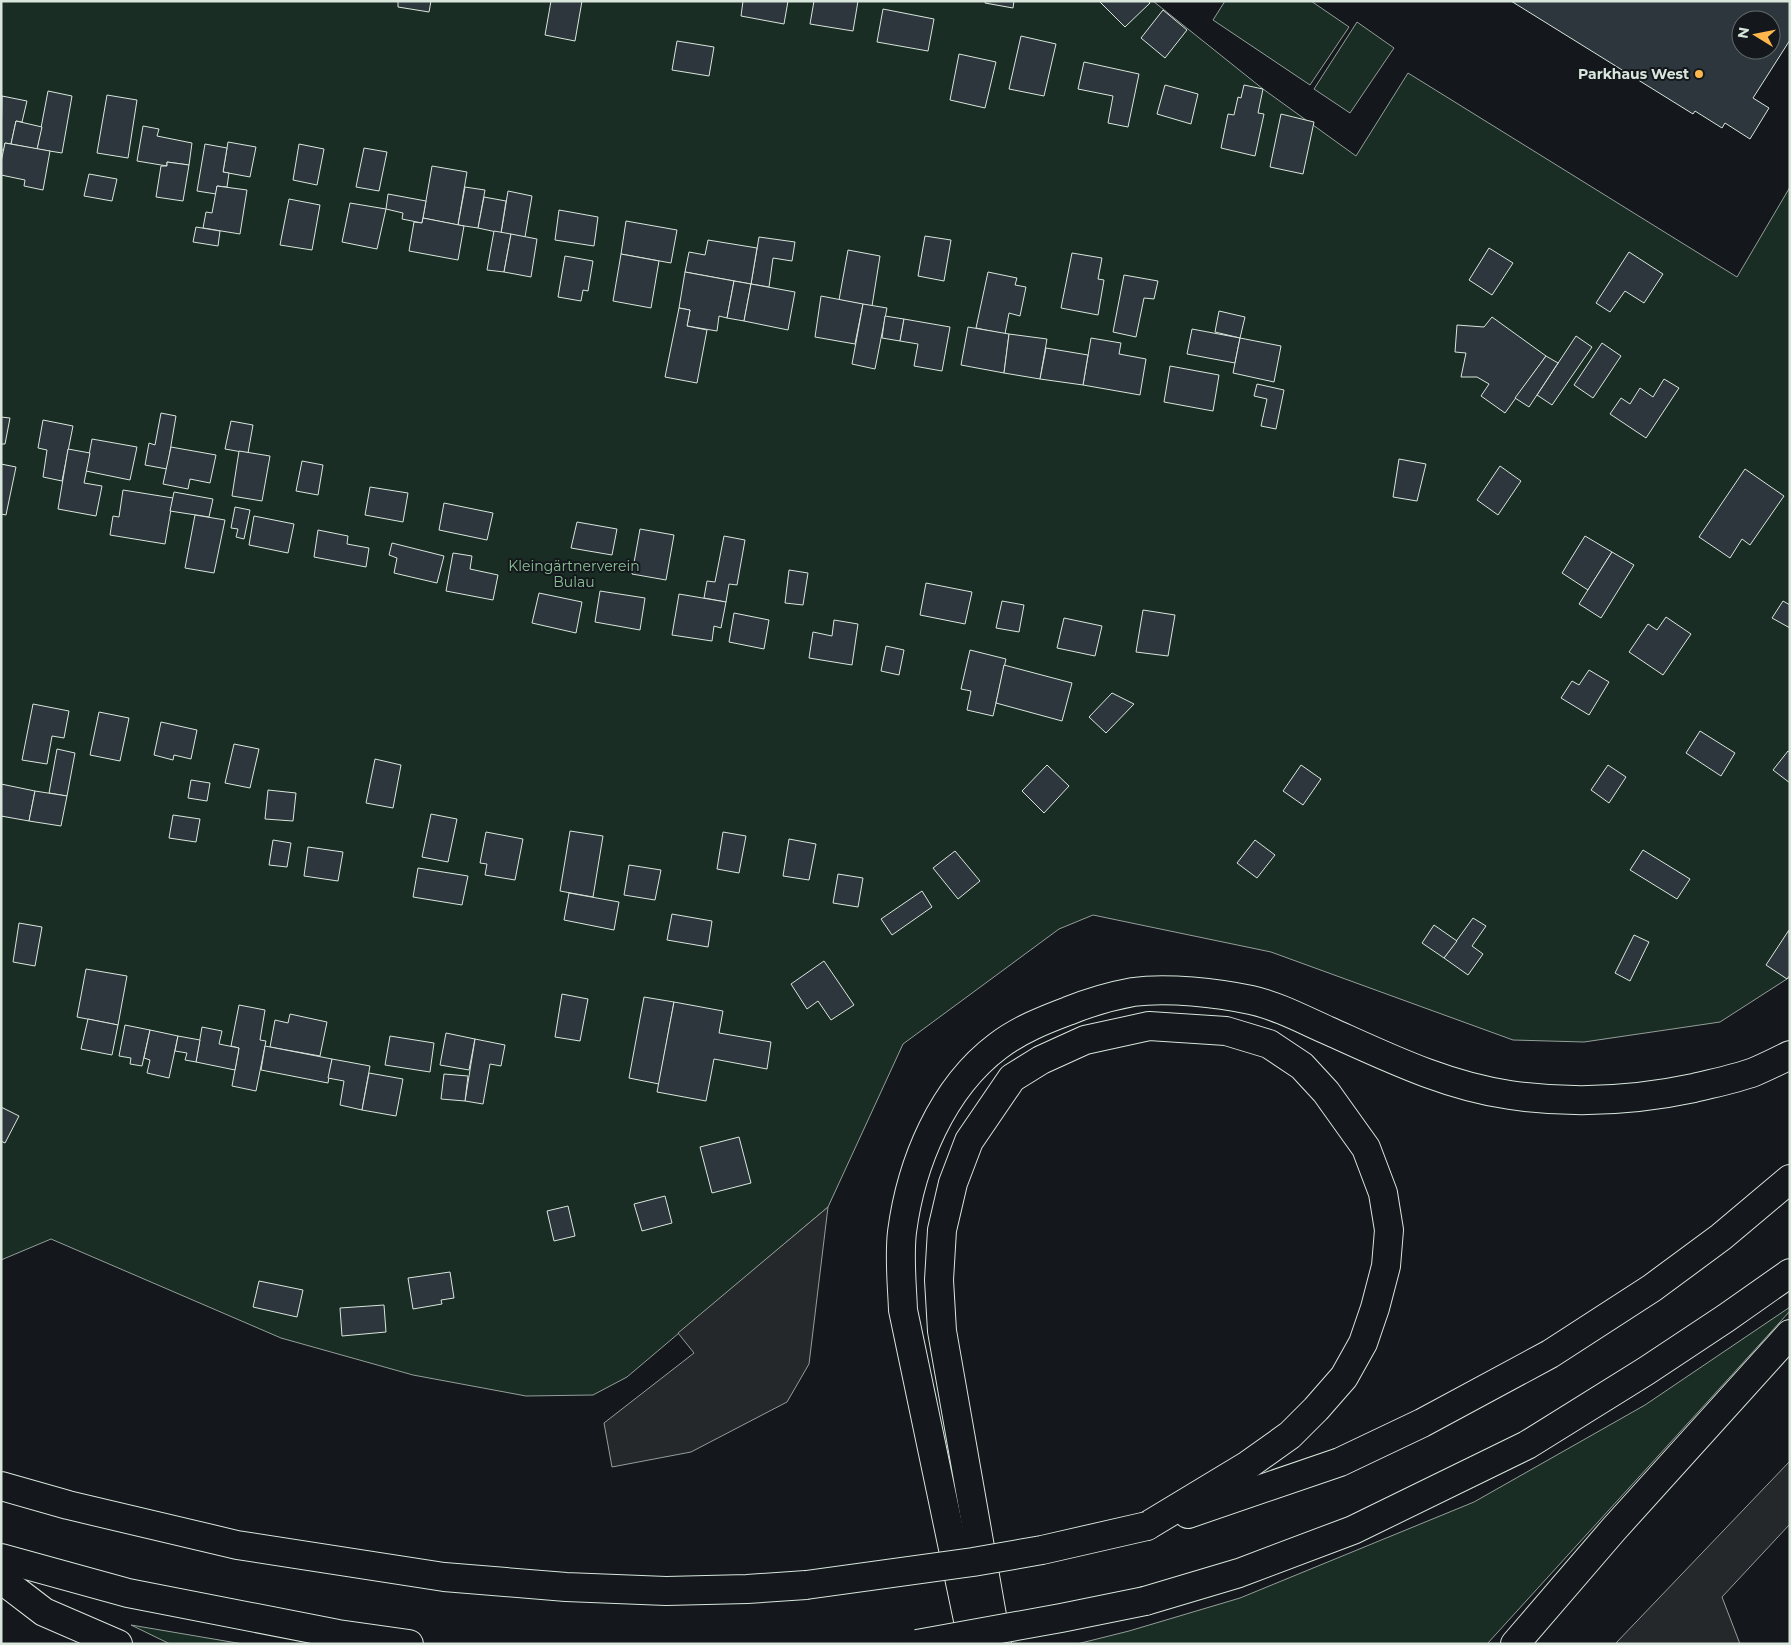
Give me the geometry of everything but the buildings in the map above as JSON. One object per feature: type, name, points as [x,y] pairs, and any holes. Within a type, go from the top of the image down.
[{"type":"highway","points":[[973,1644],[903,1310],[900,1266],[902,1232],[911,1188],[925,1144],[946,1106],[969,1073],[998,1046],[1027,1028],[1095,1000],[1136,992],[1178,991],[1212,993],[1253,1000],[1289,1013],[1428,1073],[1472,1087],[1545,1099],[1592,1101],[1639,1098],[1671,1093],[1754,1072],[1790,1055]]},
{"type":"highway","points":[[997,1644],[942,1331],[939,1280],[942,1230],[953,1183],[968,1141],[1012,1078],[1041,1060],[1085,1040],[1149,1026],[1226,1031],[1269,1044],[1302,1066],[1326,1092],[1366,1148],[1383,1193],[1389,1230],[1386,1266],[1376,1308],[1363,1343],[1344,1377],[1316,1409],[1290,1435],[1248,1465],[1147,1526]]},
{"type":"highway","points":[[1,1486],[68,1505],[237,1545],[444,1577],[566,1586],[666,1591],[806,1585],[1042,1550],[1147,1526],[1192,1513],[1340,1462],[1422,1423],[1550,1354],[1652,1288],[1721,1236],[1790,1179]]},
{"type":"highway","points":[[916,1644],[1145,1601],[1239,1573],[1353,1530],[1527,1445],[1654,1366],[1790,1273]]},
{"type":"highway","points":[[1515,1644],[1613,1530],[1790,1334]]},
{"type":"highway","points":[[1,1558],[128,1593],[338,1634],[409,1644]]},
{"type":"highway","points":[[1,1579],[44,1612],[118,1644]]},
{"type":"green space","name":"Kleingärtnerverein Bulau","points":[[1,1],[1153,1],[1263,89],[1356,156],[1408,73],[1737,277],[1790,187],[1790,977],[1720,1022],[1584,1042],[1513,1040],[1271,952],[1093,915],[1059,929],[903,1044],[828,1207],[627,1377],[593,1395],[526,1396],[413,1375],[281,1338],[51,1239],[1,1260]]},
{"type":"green space","points":[[1225,1],[1311,1],[1349,27],[1310,85],[1213,20]]},
{"type":"green space","points":[[1357,22],[1394,48],[1350,113],[1314,89]]},
{"type":"green space","points":[[1790,1307],[1790,1311],[1487,1644],[1077,1644],[1129,1631],[1240,1598],[1474,1502],[1645,1405]]},
{"type":"green space","points":[[131,1625],[243,1644],[170,1644]]},
{"type":"shaded area","points":[[828,1207],[809,1364],[787,1402],[691,1452],[612,1467],[604,1423],[694,1353],[678,1333]]},
{"type":"shaded area","points":[[1790,1461],[1790,1524],[1722,1597],[1740,1644],[1615,1644]]},
{"type":"place","name":"Parkhaus West","points":[[1699,74]]}]
